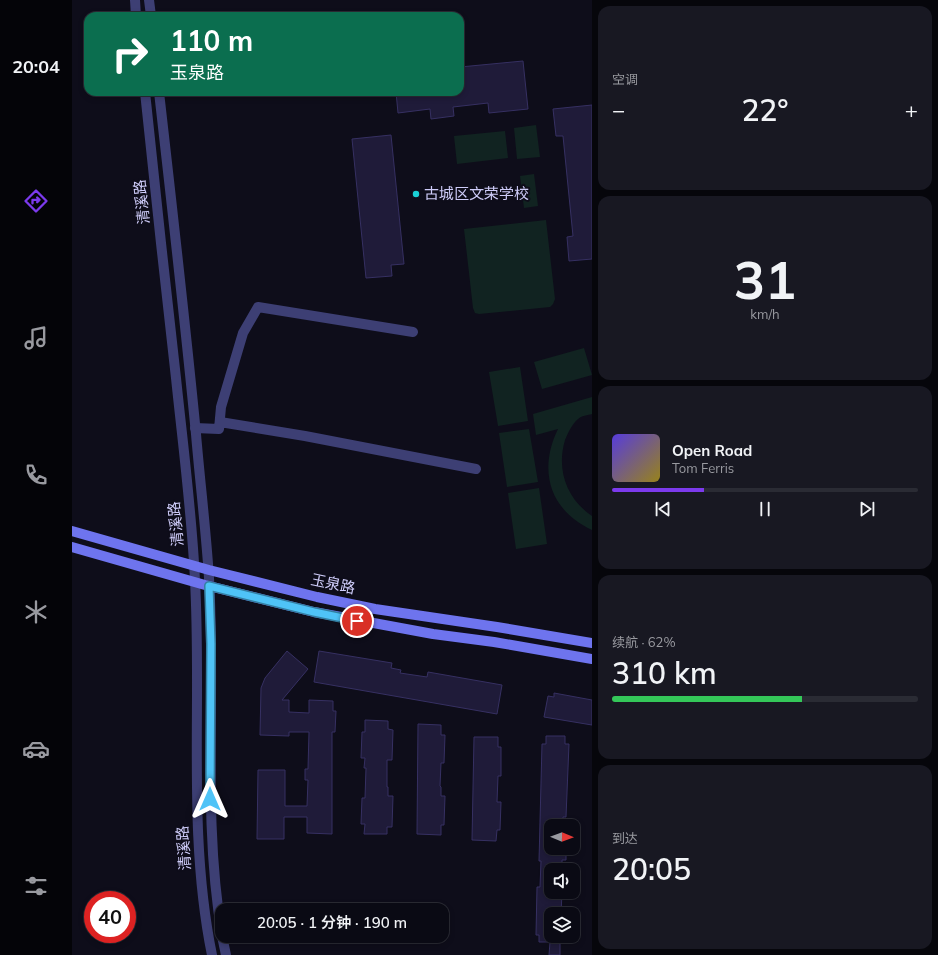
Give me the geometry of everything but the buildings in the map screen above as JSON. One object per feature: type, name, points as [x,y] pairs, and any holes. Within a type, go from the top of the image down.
[{"type":"main road","name":"玉泉路","points":[[72,531],[208,570],[317,597],[436,619],[497,627],[592,643]]},
{"type":"main road","name":"玉泉路","points":[[72,548],[209,586],[314,612],[372,624],[592,659]]},
{"type":"street","points":[[135,0],[136,12]]},
{"type":"street","points":[[149,0],[150,12]]},
{"type":"street","name":"清溪路","points":[[145,96],[187,485],[194,566],[197,650],[197,830],[202,889],[212,955]]},
{"type":"street","name":"清溪路","points":[[159,96],[195,428],[208,570],[210,618],[211,829],[214,880],[217,903]]},
{"type":"street","points":[[195,428],[219,429],[221,407],[243,333],[258,307],[413,332]]},
{"type":"street","points":[[220,422],[305,436],[476,469]]},
{"type":"street","name":"清溪路","points":[[224,943],[226,955]]},
{"type":"green space","points":[[536,125],[540,157],[517,159],[514,128]]},
{"type":"green space","points":[[505,131],[508,158],[457,164],[454,136]]},
{"type":"green space","points":[[534,174],[538,206],[524,208],[520,176]]},
{"type":"green space","points":[[546,220],[555,299],[553,304],[550,307],[479,314],[475,313],[473,308],[464,229]]},
{"type":"green space","points":[[584,348],[592,375],[542,389],[534,362]]},
{"type":"green space","points":[[520,367],[528,421],[498,426],[489,372]]},
{"type":"green space","points":[[592,397],[592,414],[579,418],[572,426],[565,440],[562,462],[563,473],[570,492],[583,509],[592,516],[592,530],[577,522],[566,512],[557,500],[551,487],[549,459],[552,444],[558,429],[536,435],[533,414]]},
{"type":"green space","points":[[529,429],[538,482],[507,487],[499,433]]},
{"type":"green space","points":[[539,488],[547,544],[516,549],[508,493]]},
{"type":"place","name":"古城区文荣学校","points":[[416,194]]},
{"type":"route","points":[[210,799],[211,644],[209,586],[357,621]]}]
